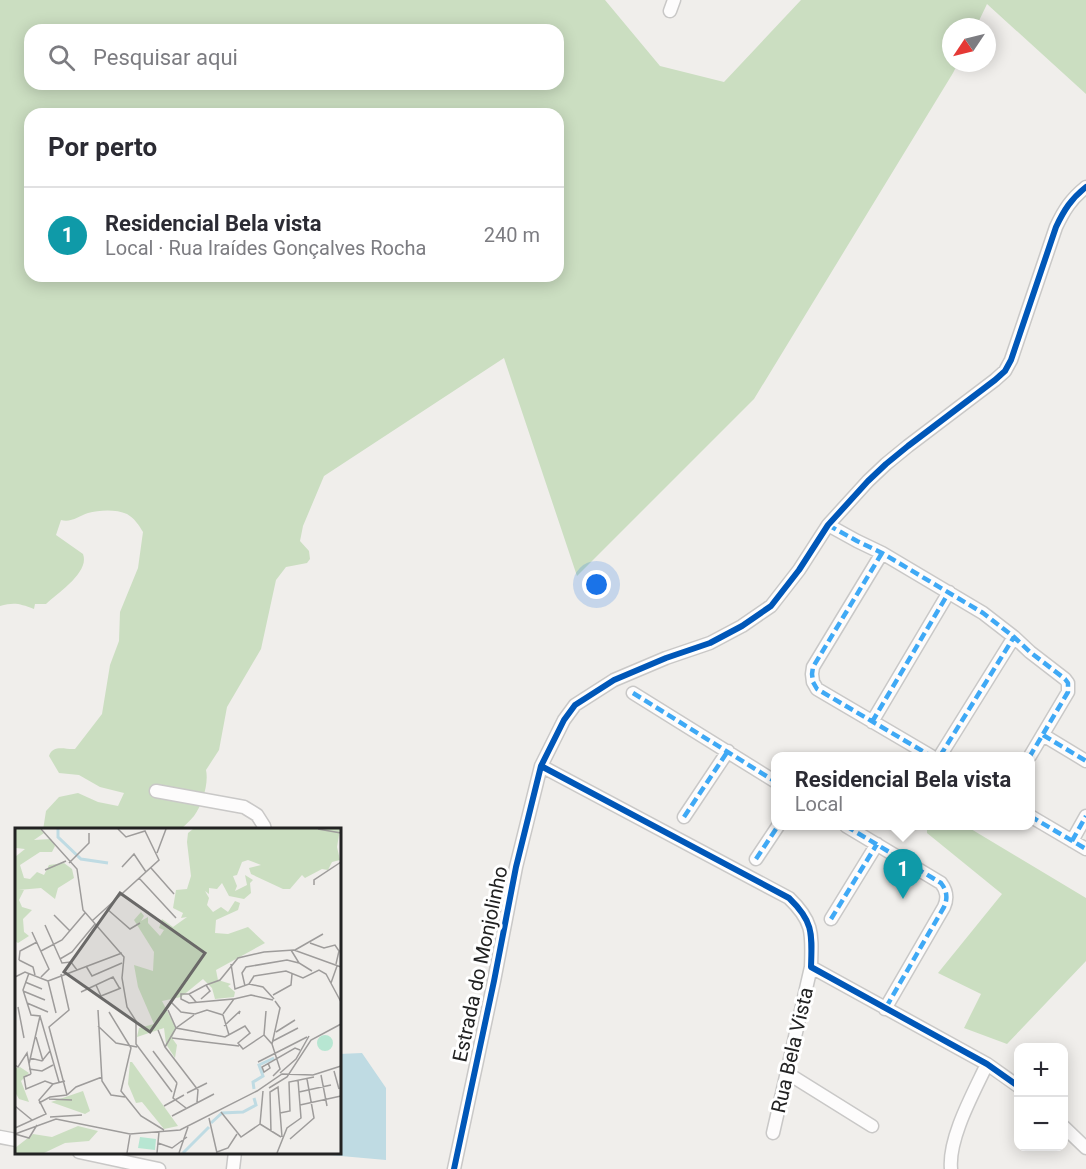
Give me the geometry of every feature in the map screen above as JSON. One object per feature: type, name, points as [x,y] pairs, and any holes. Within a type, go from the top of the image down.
[{"type":"street","name":"Estrada do Monjolinho","points":[[454,1169],[516,867],[542,766],[564,720],[575,705],[614,680],[666,658],[710,643],[742,626],[771,606],[799,570],[828,525],[886,464],[1005,371],[1011,360],[1056,226],[1065,208],[1086,187]]},
{"type":"street","points":[[828,525],[882,553],[983,613],[1042,662],[1062,675],[1068,683],[1068,692],[1032,752]]},
{"type":"street","points":[[882,553],[813,667],[813,682],[817,689],[925,752]]},
{"type":"street","points":[[872,722],[949,592]]},
{"type":"street","points":[[942,752],[1014,637]]},
{"type":"street","points":[[633,693],[771,779]]},
{"type":"street","points":[[1043,735],[1086,761]]},
{"type":"street","points":[[684,817],[728,751]]},
{"type":"street","name":"Rua Bela Vista","points":[[542,766],[789,898],[800,908],[809,925],[812,937],[811,967],[773,1133]]},
{"type":"street","points":[[156,790],[244,807],[257,815],[264,828]]},
{"type":"street","points":[[1072,841],[1086,816]]},
{"type":"street","points":[[1035,819],[1086,849]]},
{"type":"street","points":[[756,859],[775,830]]},
{"type":"street","points":[[854,830],[941,883],[945,888],[947,900],[885,1008]]},
{"type":"street","points":[[831,919],[877,844]]},
{"type":"street","points":[[811,967],[987,1064],[1014,1083]]},
{"type":"street","points":[[951,1169],[950,1160],[955,1138],[987,1064]]},
{"type":"street","points":[[787,1073],[872,1126]]},
{"type":"street","points":[[1068,1130],[1086,1148]]},
{"type":"street","points":[[0,1137],[15,1140]]},
{"type":"street","points":[[88,1154],[159,1169]]},
{"type":"street","points":[[233,1169],[235,1154]]},
{"type":"green space","points":[[0,0],[605,0],[660,66],[724,82],[801,0],[1086,0],[1086,94],[987,4],[980,18],[942,18],[942,72],[954,72],[754,399],[577,576],[504,358],[324,476],[303,526],[300,541],[309,551],[310,559],[307,563],[286,567],[276,580],[261,649],[227,707],[219,750],[206,770],[206,788],[200,806],[182,828],[43,828],[46,811],[59,797],[78,793],[98,802],[118,806],[124,793],[100,787],[79,775],[59,773],[49,756],[53,750],[75,749],[102,714],[110,665],[119,641],[120,612],[138,568],[143,532],[136,522],[127,514],[118,511],[97,511],[68,521],[61,520],[56,535],[83,554],[82,568],[65,588],[46,604],[35,604],[34,609],[17,604],[0,606]]},
{"type":"green space","points":[[927,830],[973,830],[1086,898],[1086,961],[1007,1044],[964,1028],[981,994],[938,973],[1002,894],[927,833]]},
{"type":"water","points":[[362,1053],[386,1088],[386,1160],[318,1154],[340,1154],[340,1054]]},
{"type":"marked path","points":[[828,525],[882,553],[983,613],[1065,679],[1068,683],[1068,692],[1032,752]]},
{"type":"marked path","points":[[882,553],[813,667],[813,682],[817,689],[924,752]]},
{"type":"marked path","points":[[872,722],[949,592]]},
{"type":"marked path","points":[[942,752],[1014,637]]},
{"type":"marked path","points":[[633,693],[771,779]]},
{"type":"marked path","points":[[1043,735],[1086,761]]},
{"type":"marked path","points":[[684,817],[728,751]]},
{"type":"marked path","points":[[1072,841],[1086,816]]},
{"type":"marked path","points":[[1035,819],[1086,849]]},
{"type":"marked path","points":[[756,859],[775,830]]},
{"type":"marked path","points":[[853,830],[941,883],[946,892],[944,907],[885,1009]]},
{"type":"marked path","points":[[831,919],[877,844]]},
{"type":"cycle path","points":[[454,1169],[516,867],[541,766],[564,720],[575,705],[614,680],[666,658],[710,643],[742,626],[771,606],[799,570],[828,525],[868,481],[908,446],[1005,371],[1011,360],[1056,227],[1068,205],[1086,187]]},
{"type":"cycle path","points":[[541,766],[789,898],[803,914],[810,929],[811,967],[987,1064],[1014,1083]]},
{"type":"place","name":"Residencial Bela vista","points":[[903,899]]}]
